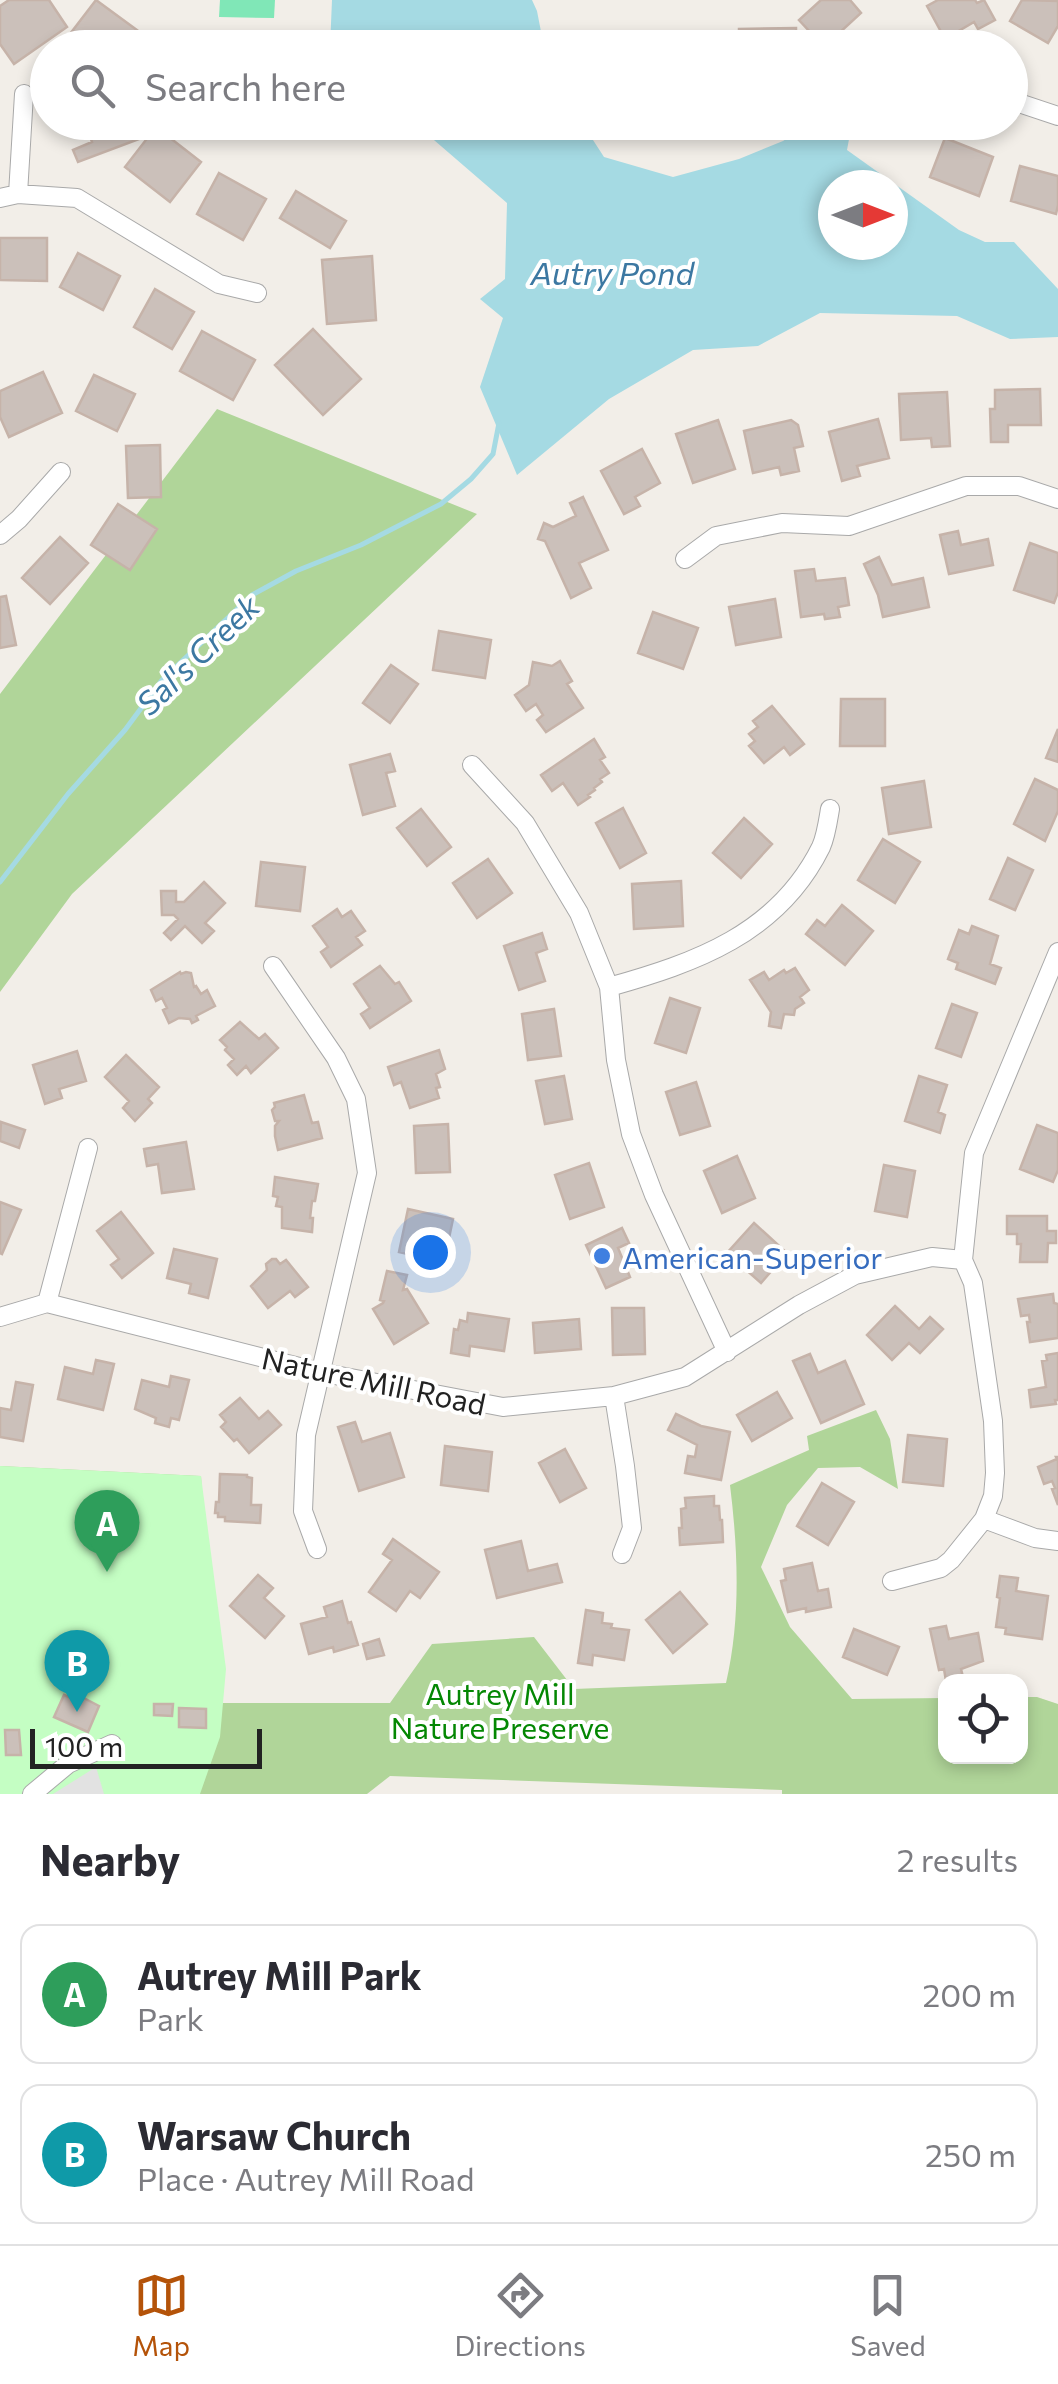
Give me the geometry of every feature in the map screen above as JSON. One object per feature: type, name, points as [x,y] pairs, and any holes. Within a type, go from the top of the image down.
[{"type":"street","points":[[24,94],[9,196],[76,198],[220,284],[258,294]]},
{"type":"street","points":[[1028,106],[1058,116]]},
{"type":"street","points":[[0,535],[19,520],[61,472]]},
{"type":"street","points":[[685,559],[716,536],[782,522],[848,526],[966,486],[1019,486],[1058,499]]},
{"type":"street","points":[[472,765],[525,823],[579,913],[609,987],[616,1060],[631,1134],[654,1195],[727,1352]]},
{"type":"street","points":[[609,987],[668,970],[721,948],[762,920],[798,884],[822,844],[830,809]]},
{"type":"street","points":[[892,1581],[941,1568],[952,1560],[984,1519],[993,1496],[992,1421],[973,1283],[963,1260],[974,1153],[1058,952]]},
{"type":"street","points":[[274,966],[336,1058],[356,1099],[366,1173],[306,1434],[303,1511],[317,1549]]},
{"type":"street","points":[[0,1317],[46,1302],[88,1148]]},
{"type":"street","name":"Nature Mill Road","points":[[46,1302],[319,1372],[502,1406],[614,1396],[686,1377],[799,1305],[855,1275],[932,1256],[963,1260]]},
{"type":"street","points":[[614,1396],[632,1528],[622,1554]]},
{"type":"street","points":[[984,1519],[1035,1538],[1058,1542]]},
{"type":"street","points":[[32,1794],[68,1764],[112,1744]]},
{"type":"green space","points":[[220,0],[275,0],[274,18],[219,17]]},
{"type":"green space","points":[[217,409],[477,514],[72,894],[0,992],[0,694]]},
{"type":"green space","name":"Autrey Mill Nature Preserve","points":[[876,1410],[890,1439],[898,1489],[860,1467],[818,1468],[787,1505],[761,1567],[790,1627],[852,1699],[938,1698],[938,1764],[1028,1764],[1028,1697],[1058,1704],[1058,1794],[782,1794],[782,1790],[390,1776],[367,1794],[0,1794],[0,1466],[201,1476],[215,1703],[390,1703],[432,1644],[534,1637],[574,1689],[726,1683],[737,1584],[730,1485],[809,1450],[807,1436]]},
{"type":"green space","points":[[0,1466],[201,1476],[226,1669],[220,1737],[200,1794],[0,1794]]},
{"type":"shaded area","points":[[96,1767],[104,1794],[53,1794]]},
{"type":"water","points":[[332,0],[532,0],[541,30],[331,30]]},
{"type":"water","name":"Autry Pond","points":[[434,140],[593,140],[604,157],[673,177],[739,159],[785,140],[849,140],[847,150],[875,170],[818,170],[818,260],[908,260],[908,194],[959,230],[985,242],[1014,242],[1058,289],[1058,337],[1010,339],[957,316],[820,313],[758,346],[693,350],[609,399],[517,475],[480,387],[503,318],[480,299],[505,279],[507,203]]},
{"type":"building","points":[[9,0],[49,0],[67,27],[30,30],[30,53],[14,64],[0,44],[0,6]]},
{"type":"building","points":[[96,0],[137,30],[73,30]]},
{"type":"building","points":[[821,0],[850,0],[861,13],[842,30],[808,30],[799,20]]},
{"type":"building","points":[[938,0],[984,0],[995,20],[978,29],[974,22],[960,30],[940,30],[927,6]]},
{"type":"building","points":[[1022,0],[1058,1],[1058,26],[1048,43],[1010,21]]},
{"type":"building","points":[[796,28],[796,30],[739,30]]},
{"type":"building","points":[[136,140],[78,162],[73,150],[92,142]]},
{"type":"building","points":[[146,140],[173,140],[201,162],[170,202],[125,167]]},
{"type":"building","points":[[944,140],[993,157],[979,196],[930,177]]},
{"type":"building","points":[[1020,166],[1058,176],[1056,214],[1011,201]]},
{"type":"building","points":[[219,173],[266,199],[243,240],[197,214]]},
{"type":"building","points":[[296,191],[346,221],[330,248],[280,218]]},
{"type":"building","points":[[0,238],[47,238],[47,281],[0,280]]},
{"type":"building","points":[[78,253],[120,276],[103,310],[60,287]]},
{"type":"building","points":[[372,256],[376,320],[327,324],[322,260]]},
{"type":"building","points":[[155,289],[194,312],[172,349],[134,327]]},
{"type":"building","points":[[313,329],[361,379],[323,415],[275,365]]},
{"type":"building","points":[[202,331],[255,360],[233,400],[180,371]]},
{"type":"building","points":[[43,372],[62,413],[9,437],[0,417],[0,391]]},
{"type":"building","points":[[94,375],[135,394],[117,431],[76,411]]},
{"type":"building","points":[[1040,389],[1041,425],[1008,425],[1008,442],[991,442],[990,409],[995,409],[995,390]]},
{"type":"building","points":[[947,392],[950,446],[932,447],[931,438],[901,440],[899,394]]},
{"type":"building","points":[[878,419],[889,458],[857,466],[860,476],[842,481],[829,432]]},
{"type":"building","points":[[718,420],[735,469],[693,483],[676,434]]},
{"type":"building","points":[[791,420],[798,425],[803,446],[794,448],[799,471],[781,475],[779,467],[753,473],[744,431]]},
{"type":"building","points":[[160,445],[161,497],[128,498],[126,446]]},
{"type":"building","points":[[642,449],[660,483],[635,497],[640,506],[624,514],[601,471]]},
{"type":"building","points":[[583,497],[608,550],[579,563],[591,588],[571,598],[545,541],[538,539],[544,523],[553,527],[576,516],[570,503]]},
{"type":"building","points":[[118,504],[157,529],[130,570],[91,545]]},
{"type":"building","points":[[958,531],[961,545],[988,539],[993,565],[949,574],[940,535]]},
{"type":"building","points":[[60,537],[88,563],[50,604],[22,578]]},
{"type":"building","points":[[1030,543],[1058,553],[1058,592],[1054,603],[1014,590]]},
{"type":"building","points":[[879,557],[892,585],[923,578],[929,607],[883,617],[864,564]]},
{"type":"building","points":[[814,569],[816,581],[845,578],[849,605],[838,607],[840,617],[801,617],[795,571]]},
{"type":"building","points":[[6,596],[16,645],[0,648],[0,597]]},
{"type":"building","points":[[775,599],[781,637],[736,645],[729,607]]},
{"type":"building","points":[[653,612],[698,628],[683,669],[638,653]]},
{"type":"building","points":[[439,631],[491,640],[485,678],[433,670]]},
{"type":"building","points":[[560,661],[572,681],[567,684],[583,708],[546,732],[537,720],[543,715],[536,704],[526,711],[515,695],[529,685],[533,662],[552,666]]},
{"type":"building","points":[[391,665],[418,684],[390,723],[363,703]]},
{"type":"building","points":[[841,699],[885,699],[885,746],[840,746]]},
{"type":"building","points":[[772,706],[804,744],[790,755],[784,747],[764,763],[749,746],[755,741],[749,734],[758,727],[753,721]]},
{"type":"building","points":[[1058,729],[1058,762],[1046,758]]},
{"type":"building","points":[[594,739],[609,773],[600,779],[602,782],[590,797],[578,805],[563,783],[552,791],[541,775]]},
{"type":"building","points":[[390,754],[395,771],[386,773],[395,806],[363,815],[350,765]]},
{"type":"building","points":[[1035,779],[1058,790],[1058,811],[1045,841],[1014,824]]},
{"type":"building","points":[[924,781],[931,827],[889,834],[882,788]]},
{"type":"building","points":[[623,808],[646,853],[620,868],[596,823]]},
{"type":"building","points":[[421,809],[451,847],[427,866],[397,828]]},
{"type":"building","points":[[744,818],[772,844],[741,878],[713,853]]},
{"type":"building","points":[[883,839],[920,862],[895,903],[858,880]]},
{"type":"building","points":[[1008,858],[1033,870],[1015,910],[990,899]]},
{"type":"building","points":[[488,859],[512,893],[477,918],[453,883]]},
{"type":"building","points":[[261,862],[305,867],[300,911],[256,906]]},
{"type":"building","points":[[681,881],[683,926],[634,929],[632,884]]},
{"type":"building","points":[[204,882],[225,903],[205,923],[214,931],[202,943],[185,926],[171,940],[164,933],[178,919],[162,915],[161,891],[176,891],[176,902],[184,902]]},
{"type":"building","points":[[842,905],[873,931],[845,965],[806,934],[817,920],[825,926]]},
{"type":"building","points":[[337,909],[342,917],[351,911],[365,931],[356,937],[362,945],[331,967],[321,952],[328,947],[313,926]]},
{"type":"building","points":[[972,926],[998,936],[990,964],[1001,968],[995,984],[956,969],[958,963],[948,959],[959,930],[969,934]]},
{"type":"building","points":[[542,933],[547,949],[536,953],[545,981],[519,990],[504,946]]},
{"type":"building","points":[[380,966],[395,984],[399,982],[411,1001],[370,1028],[361,1014],[370,1008],[354,984]]},
{"type":"building","points":[[795,968],[809,990],[800,997],[804,1003],[795,1009],[794,1015],[784,1014],[781,1028],[769,1026],[771,1012],[750,980],[764,972],[769,980]]},
{"type":"building","points":[[180,972],[191,973],[194,987],[201,994],[207,990],[215,1006],[196,1016],[198,1020],[192,1023],[190,1019],[179,1018],[169,1023],[162,998],[156,1001],[151,990]]},
{"type":"building","points":[[670,998],[700,1008],[686,1053],[655,1043]]},
{"type":"building","points":[[952,1004],[977,1013],[961,1057],[936,1048]]},
{"type":"building","points":[[554,1009],[561,1056],[528,1060],[522,1014]]},
{"type":"building","points":[[240,1022],[259,1039],[265,1034],[278,1048],[251,1073],[246,1066],[237,1075],[228,1065],[234,1059],[220,1040]]},
{"type":"building","points":[[439,1050],[445,1069],[436,1074],[439,1098],[410,1108],[401,1082],[394,1085],[388,1067]]},
{"type":"building","points":[[77,1051],[86,1081],[59,1089],[62,1098],[45,1104],[33,1065]]},
{"type":"building","points":[[126,1055],[159,1087],[148,1099],[152,1103],[135,1121],[123,1108],[129,1101],[105,1077]]},
{"type":"building","points":[[564,1076],[572,1119],[545,1124],[536,1081]]},
{"type":"building","points":[[919,1076],[947,1085],[938,1112],[945,1115],[940,1133],[905,1121]]},
{"type":"building","points":[[696,1082],[710,1126],[680,1135],[666,1092]]},
{"type":"building","points":[[304,1095],[312,1123],[318,1122],[322,1138],[278,1150],[275,1126],[279,1121],[275,1121],[274,1103]]},
{"type":"building","points":[[1,1122],[25,1130],[19,1148],[0,1141]]},
{"type":"building","points":[[448,1124],[450,1172],[416,1173],[414,1126]]},
{"type":"building","points":[[1037,1125],[1058,1133],[1058,1170],[1053,1182],[1020,1169]]},
{"type":"building","points":[[186,1142],[194,1189],[162,1193],[158,1164],[147,1166],[144,1149]]},
{"type":"building","points":[[737,1156],[755,1198],[722,1213],[704,1171]]},
{"type":"building","points":[[589,1163],[604,1207],[570,1219],[555,1175]]},
{"type":"building","points":[[884,1165],[915,1171],[907,1217],[875,1211]]},
{"type":"building","points":[[275,1177],[318,1184],[312,1201],[312,1232],[282,1228],[282,1207],[276,1206],[278,1197],[273,1196]]},
{"type":"building","points":[[0,1202],[21,1210],[2,1254],[0,1253]]},
{"type":"building","points":[[408,1209],[453,1219],[444,1262],[399,1252]]},
{"type":"building","points":[[121,1212],[153,1253],[122,1278],[111,1265],[119,1259],[97,1231]]},
{"type":"building","points":[[1007,1216],[1047,1216],[1047,1231],[1056,1231],[1056,1243],[1048,1243],[1047,1262],[1020,1262],[1021,1244],[1017,1244],[1017,1234],[1007,1234]]},
{"type":"building","points":[[754,1223],[787,1253],[761,1283],[727,1253]]},
{"type":"building","points":[[622,1228],[629,1243],[618,1248],[630,1277],[606,1288],[586,1245]]},
{"type":"building","points":[[174,1249],[217,1259],[208,1298],[189,1293],[191,1284],[167,1278]]},
{"type":"building","points":[[272,1259],[280,1264],[286,1260],[308,1287],[295,1297],[290,1291],[268,1308],[251,1286]]},
{"type":"building","points":[[387,1271],[407,1275],[403,1290],[407,1289],[428,1323],[394,1344],[373,1309],[384,1301],[380,1300]]},
{"type":"building","points":[[1053,1294],[1054,1303],[1058,1304],[1058,1338],[1030,1342],[1029,1315],[1021,1316],[1018,1299]]},
{"type":"building","points":[[895,1306],[919,1329],[930,1317],[943,1329],[920,1353],[909,1343],[892,1360],[867,1335]]},
{"type":"building","points":[[612,1308],[644,1308],[645,1354],[613,1355]]},
{"type":"building","points":[[468,1313],[509,1319],[504,1351],[470,1346],[469,1356],[451,1353],[454,1329],[458,1330],[460,1320],[467,1322]]},
{"type":"building","points":[[579,1319],[581,1349],[535,1353],[533,1323]]},
{"type":"building","points":[[1058,1353],[1056,1404],[1031,1407],[1029,1390],[1046,1387],[1042,1361],[1047,1360],[1046,1355]]},
{"type":"building","points":[[810,1354],[818,1373],[845,1361],[864,1404],[821,1423],[793,1361]]},
{"type":"building","points":[[96,1360],[114,1364],[103,1410],[58,1399],[65,1367],[93,1374]]},
{"type":"building","points":[[171,1376],[189,1380],[179,1420],[171,1418],[169,1427],[155,1423],[156,1418],[135,1409],[142,1380],[169,1387]]},
{"type":"building","points":[[16,1382],[33,1385],[23,1441],[0,1437],[0,1408],[11,1410]]},
{"type":"building","points":[[777,1392],[792,1418],[752,1441],[737,1415]]},
{"type":"building","points":[[240,1398],[259,1419],[268,1411],[281,1425],[249,1453],[221,1427],[226,1422],[220,1415]]},
{"type":"building","points":[[676,1414],[701,1426],[730,1432],[721,1480],[685,1473],[688,1456],[695,1457],[697,1445],[668,1430]]},
{"type":"building","points":[[355,1422],[362,1442],[390,1433],[404,1477],[359,1491],[338,1427]]},
{"type":"building","points":[[908,1435],[947,1439],[943,1486],[903,1482]]},
{"type":"building","points":[[445,1446],[492,1452],[488,1491],[441,1485]]},
{"type":"building","points":[[565,1449],[586,1488],[560,1502],[539,1463]]},
{"type":"building","points":[[1056,1457],[1058,1505],[1052,1481],[1044,1484],[1038,1467]]},
{"type":"building","points":[[220,1474],[252,1478],[251,1505],[261,1505],[260,1523],[218,1517],[215,1513]]},
{"type":"building","points":[[822,1483],[854,1502],[828,1545],[797,1526]]},
{"type":"building","points":[[714,1496],[714,1506],[719,1506],[722,1520],[723,1542],[680,1545],[685,1498]]},
{"type":"building","points":[[393,1539],[439,1572],[420,1598],[410,1591],[396,1611],[369,1592],[392,1560],[383,1554]]},
{"type":"building","points":[[521,1541],[528,1571],[557,1564],[562,1582],[497,1598],[485,1550]]},
{"type":"building","points":[[812,1563],[818,1591],[828,1589],[831,1607],[788,1612],[781,1581],[786,1580],[784,1569]]},
{"type":"building","points":[[258,1575],[273,1588],[264,1598],[284,1616],[265,1638],[230,1606]]},
{"type":"building","points":[[1000,1576],[1018,1578],[1016,1591],[1048,1596],[1042,1639],[1005,1634],[1006,1628],[996,1627]]},
{"type":"building","points":[[680,1592],[707,1624],[673,1653],[646,1620]]},
{"type":"building","points":[[342,1601],[358,1645],[309,1654],[301,1624],[327,1617],[324,1607]]},
{"type":"building","points":[[586,1610],[603,1613],[602,1623],[612,1624],[611,1628],[629,1630],[624,1660],[593,1655],[592,1665],[578,1663]]},
{"type":"building","points":[[946,1626],[949,1639],[978,1633],[983,1661],[961,1669],[962,1674],[945,1674],[944,1669],[939,1670],[930,1629]]},
{"type":"building","points":[[854,1629],[899,1647],[887,1675],[843,1657]]},
{"type":"building","points":[[379,1639],[384,1655],[367,1659],[363,1644]]},
{"type":"building","points":[[76,1694],[99,1706],[88,1732],[54,1717],[64,1695],[73,1699]]},
{"type":"building","points":[[154,1704],[173,1704],[172,1716],[154,1715]]},
{"type":"building","points":[[179,1708],[206,1709],[206,1728],[179,1727]]},
{"type":"building","points":[[5,1730],[19,1730],[21,1755],[6,1755]]},
{"type":"waterway","points":[[493,454],[499,423]]},
{"type":"waterway","name":"Sal's Creek","points":[[0,882],[162,680],[252,595],[441,504],[493,454]]},
{"type":"place","name":"American-Superior","points":[[602,1256]]},
{"type":"place","name":"Autrey Mill Park","points":[[107,1572]]},
{"type":"place","name":"Warsaw Church","points":[[77,1712]]}]
